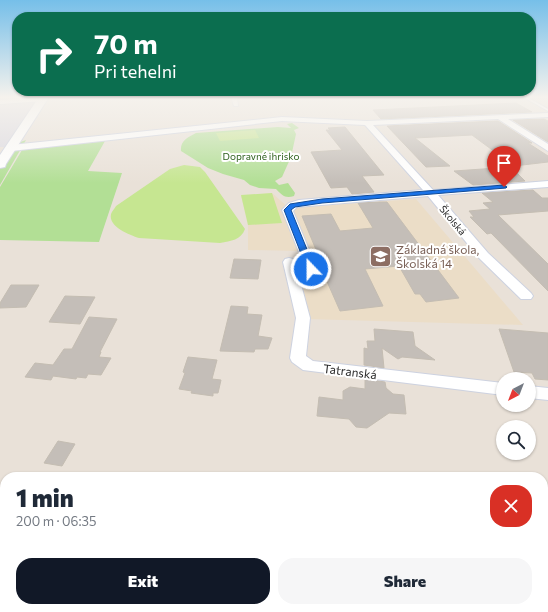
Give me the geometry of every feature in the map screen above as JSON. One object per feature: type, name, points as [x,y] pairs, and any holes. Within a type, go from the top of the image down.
[{"type":"main road","points":[[0,164],[26,126]]},
{"type":"street","points":[[11,148],[221,126]]},
{"type":"street","name":"Školská","points":[[369,126],[430,192],[484,256],[526,296]]},
{"type":"street","points":[[513,126],[548,148]]},
{"type":"street","points":[[311,269],[287,210],[293,205],[322,201],[430,192],[548,184]]},
{"type":"street","name":"Tatranská","points":[[290,262],[303,318],[298,358],[309,366],[496,388]]},
{"type":"street","points":[[536,393],[548,394]]},
{"type":"shaded area","points":[[0,126],[21,126],[6,147],[0,147]]},
{"type":"shaded area","name":"Základná škola, Školská 14","points":[[272,193],[289,208],[416,199],[523,325],[306,319],[293,260],[299,251],[248,250],[248,225],[241,196]]},
{"type":"green space","name":"Dopravné ihrisko","points":[[289,126],[296,126],[299,128],[294,130],[296,134],[291,157],[282,177],[275,181],[279,185],[288,183],[295,193],[294,196],[291,197],[284,196],[276,189],[259,188],[250,185],[244,180],[208,168],[181,151],[183,142],[196,133],[278,127],[291,128]]},
{"type":"green space","points":[[255,130],[259,138],[220,141],[216,133]]},
{"type":"green space","points":[[26,140],[0,185],[0,155],[6,147]]},
{"type":"green space","points":[[105,141],[88,171],[122,173],[99,242],[0,240],[0,187],[22,150]]},
{"type":"green space","points":[[184,165],[200,167],[205,172],[245,229],[241,236],[228,242],[220,243],[139,238],[116,227],[111,219],[111,214],[116,206],[170,169]]},
{"type":"green space","points":[[272,193],[282,223],[248,225],[241,195]]},
{"type":"building","points":[[387,126],[505,126],[532,143],[528,143],[548,156],[548,162],[514,166],[472,135],[415,138],[450,166],[426,167]]},
{"type":"building","points":[[522,126],[548,126],[548,142]]},
{"type":"building","points":[[345,127],[384,175],[362,176],[374,192],[352,194],[347,187],[331,188],[311,152],[342,150],[326,130],[330,130],[328,128]]},
{"type":"building","points":[[511,167],[525,181],[473,185],[454,171]]},
{"type":"building","points":[[533,190],[542,198],[548,198],[548,211],[498,215],[548,264],[548,291],[491,233],[487,234],[470,217],[474,217],[469,211],[490,209],[483,203],[493,202],[482,193]]},
{"type":"building","points":[[387,202],[459,298],[426,302],[420,294],[415,294],[399,266],[365,269],[383,306],[340,311],[314,252],[317,252],[302,216],[331,214],[340,231],[373,228],[358,203]]},
{"type":"building","points":[[234,259],[261,260],[258,279],[230,278]]},
{"type":"building","points":[[11,285],[39,285],[26,307],[0,308],[0,303]]},
{"type":"building","points":[[65,296],[95,297],[80,324],[49,322]]},
{"type":"building","points":[[231,306],[248,307],[247,314],[262,315],[258,336],[272,338],[268,349],[255,349],[254,352],[220,351]]},
{"type":"building","points":[[89,317],[117,319],[100,352],[99,357],[111,358],[101,375],[88,374],[86,378],[77,377],[76,379],[53,376],[51,380],[25,377],[35,363],[53,365],[64,349],[72,349]]},
{"type":"building","points":[[374,329],[413,332],[415,346],[435,360],[402,357],[398,359],[382,348],[384,368],[364,365],[364,348],[368,349],[367,341],[375,341]]},
{"type":"building","points":[[499,329],[548,333],[548,380],[536,379],[536,372],[514,372]]},
{"type":"building","points":[[188,357],[217,360],[212,379],[221,380],[218,393],[213,393],[213,396],[191,393],[192,391],[179,389],[185,373],[183,372]]},
{"type":"building","points":[[365,379],[385,382],[386,388],[393,394],[404,395],[406,414],[389,413],[367,428],[356,427],[349,419],[317,416],[319,397],[343,400],[343,391],[350,387],[365,389]]},
{"type":"building","points":[[58,441],[75,444],[62,466],[44,463]]},
{"type":"place","name":"Základná škola, Školská 14","points":[[380,256]]},
{"type":"route","points":[[311,269],[287,210],[293,205],[322,201],[504,187]]}]
